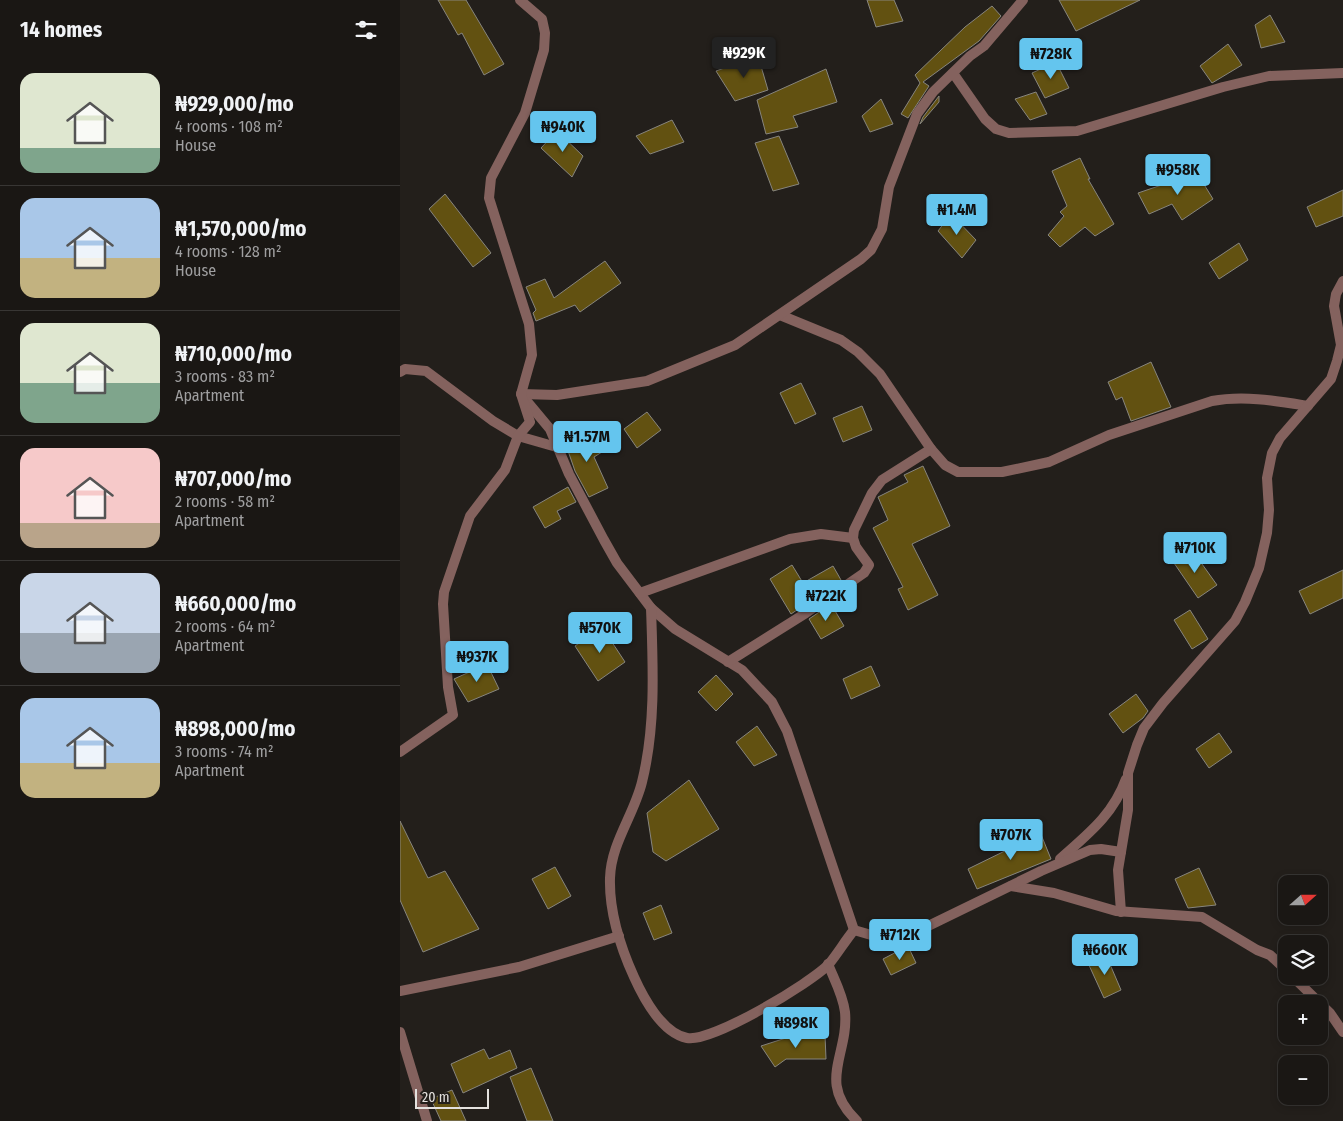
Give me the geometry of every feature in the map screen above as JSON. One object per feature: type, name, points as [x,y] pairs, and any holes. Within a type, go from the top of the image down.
[{"type":"street","points":[[400,752],[453,714],[448,687],[444,592],[470,516],[505,470],[518,436],[530,422],[521,394],[532,355],[529,324],[489,198],[491,178],[525,113],[544,50],[545,33],[542,19],[520,0]]},
{"type":"street","points":[[521,394],[557,395],[647,380],[735,345],[871,250],[882,230],[889,187],[917,114],[933,92],[984,46],[1023,0]]},
{"type":"street","points":[[954,73],[985,118],[996,129],[1009,133],[1077,131],[1223,87],[1269,76],[1343,73]]},
{"type":"street","points":[[1054,865],[1102,821],[1116,804],[1144,728],[1200,658],[1235,621],[1245,602],[1259,568],[1268,533],[1267,478],[1272,453],[1280,438],[1331,378],[1341,345],[1334,306],[1336,294],[1343,281]]},
{"type":"street","points":[[780,315],[840,340],[858,352],[880,374],[931,449],[945,465],[958,472],[1002,472],[1050,462],[1109,435],[1212,401],[1238,398],[1308,406]]},
{"type":"street","points":[[400,372],[405,369],[426,371],[493,421],[518,436],[560,448]]},
{"type":"street","points":[[521,394],[550,429],[570,474],[604,540],[618,563],[651,608],[675,629],[742,670],[772,702],[787,731],[854,930]]},
{"type":"street","points":[[728,662],[806,613],[864,573],[868,565],[856,547],[853,538],[854,530],[878,485],[931,449]]},
{"type":"street","points":[[640,593],[790,540],[821,534],[853,538]]},
{"type":"street","points":[[651,608],[653,677],[644,772],[637,802],[622,831],[612,860],[612,906],[619,936],[644,1000],[661,1021],[685,1038],[706,1037],[770,1004],[828,964],[854,930]]},
{"type":"street","points":[[1121,912],[1118,870],[1128,810],[1128,773]]},
{"type":"street","points":[[854,930],[878,937],[899,937],[922,929],[1054,865],[1090,850],[1101,849],[1121,852]]},
{"type":"street","points":[[1011,886],[1054,893],[1098,908],[1121,912],[1192,914],[1202,917],[1257,950],[1270,955],[1278,962]]},
{"type":"street","points":[[400,991],[519,967],[619,936]]},
{"type":"street","points":[[828,964],[842,997],[845,1013],[835,1070],[836,1084],[846,1110],[857,1121]]},
{"type":"street","points":[[1301,985],[1330,1013],[1343,1032]]},
{"type":"street","points":[[400,1032],[427,1121]]},
{"type":"building","points":[[438,0],[466,0],[504,64],[484,75],[462,33],[458,35]]},
{"type":"building","points":[[867,0],[894,0],[903,21],[876,27]]},
{"type":"building","points":[[1059,0],[1140,0],[1076,31]]},
{"type":"building","points":[[992,6],[1001,16],[979,41],[923,82],[929,86],[908,118],[901,114],[920,83],[915,75],[965,27]]},
{"type":"building","points":[[1270,15],[1285,42],[1261,48],[1255,25]]},
{"type":"building","points":[[1228,44],[1242,65],[1212,83],[1200,66]]},
{"type":"building","points":[[758,56],[768,90],[735,101],[716,71]]},
{"type":"building","points":[[1056,62],[1069,88],[1045,98],[1032,73]]},
{"type":"building","points":[[826,69],[837,102],[793,116],[798,127],[766,134],[757,100]]},
{"type":"building","points":[[1036,92],[1047,114],[1030,120],[1015,99]]},
{"type":"building","points":[[939,96],[939,102],[920,124],[923,117]]},
{"type":"building","points":[[881,99],[893,124],[870,132],[862,116]]},
{"type":"building","points":[[672,120],[684,142],[650,154],[636,136]]},
{"type":"building","points":[[557,131],[583,156],[572,177],[541,148]]},
{"type":"building","points":[[779,136],[799,184],[773,191],[755,143]]},
{"type":"building","points":[[1080,158],[1090,179],[1088,179],[1114,224],[1095,236],[1085,227],[1060,247],[1048,235],[1064,216],[1060,212],[1067,206],[1052,171]]},
{"type":"building","points":[[1197,173],[1213,199],[1182,220],[1172,204],[1149,214],[1138,193]]},
{"type":"building","points":[[1343,190],[1343,216],[1316,227],[1307,207]]},
{"type":"building","points":[[445,194],[491,253],[473,267],[429,209]]},
{"type":"building","points":[[951,214],[976,240],[962,258],[938,231]]},
{"type":"building","points":[[1239,243],[1248,260],[1219,279],[1209,263]]},
{"type":"building","points":[[605,261],[621,283],[580,312],[575,305],[536,321],[533,313],[536,310],[526,287],[545,279],[554,298]]},
{"type":"building","points":[[1151,362],[1171,407],[1131,421],[1122,397],[1116,400],[1108,382]]},
{"type":"building","points":[[801,383],[816,414],[795,424],[780,393]]},
{"type":"building","points":[[862,406],[872,430],[843,442],[833,418]]},
{"type":"building","points":[[647,412],[661,430],[637,448],[624,429]]},
{"type":"building","points":[[589,430],[602,452],[594,457],[608,488],[589,497],[575,471],[566,445]]},
{"type":"building","points":[[923,466],[950,526],[912,544],[938,595],[908,610],[898,589],[903,587],[873,528],[888,520],[878,497],[908,482],[904,475]]},
{"type":"building","points":[[568,487],[576,502],[557,511],[561,519],[545,528],[533,507]]},
{"type":"building","points":[[1192,550],[1217,585],[1198,598],[1174,563]]},
{"type":"building","points":[[792,565],[803,583],[833,566],[841,580],[791,614],[770,579]]},
{"type":"building","points":[[1343,570],[1343,598],[1310,614],[1299,591]]},
{"type":"building","points":[[831,604],[844,626],[821,639],[809,619]]},
{"type":"building","points":[[1190,610],[1208,639],[1192,649],[1174,620]]},
{"type":"building","points":[[602,627],[625,662],[598,681],[575,646]]},
{"type":"building","points":[[487,664],[499,689],[468,702],[454,679]]},
{"type":"building","points":[[871,666],[880,686],[851,699],[843,679]]},
{"type":"building","points":[[716,675],[733,694],[716,711],[698,692]]},
{"type":"building","points":[[1136,694],[1148,711],[1143,718],[1123,733],[1109,714]]},
{"type":"building","points":[[757,726],[777,755],[754,766],[736,742]]},
{"type":"building","points":[[1219,733],[1232,752],[1209,768],[1196,749]]},
{"type":"building","points":[[689,780],[719,829],[666,861],[653,852],[647,813]]},
{"type":"building","points":[[400,821],[428,878],[445,871],[479,929],[423,952],[400,900]]},
{"type":"building","points":[[1040,832],[1051,859],[977,889],[968,869],[1011,848],[1010,845]]},
{"type":"building","points":[[555,867],[571,896],[548,909],[532,879]]},
{"type":"building","points":[[1199,868],[1216,905],[1188,908],[1175,879]]},
{"type":"building","points":[[661,905],[672,933],[654,940],[643,913]]},
{"type":"building","points":[[908,946],[916,963],[891,975],[883,959]]},
{"type":"building","points":[[1106,955],[1121,990],[1104,998],[1088,963]]},
{"type":"building","points":[[825,1035],[826,1059],[786,1059],[775,1067],[761,1046],[792,1036]]},
{"type":"building","points":[[484,1049],[489,1059],[510,1050],[517,1068],[463,1093],[451,1064]]},
{"type":"building","points":[[531,1068],[553,1121],[527,1121],[510,1077]]},
{"type":"building","points":[[452,1090],[466,1121],[441,1121],[431,1099]]}]
